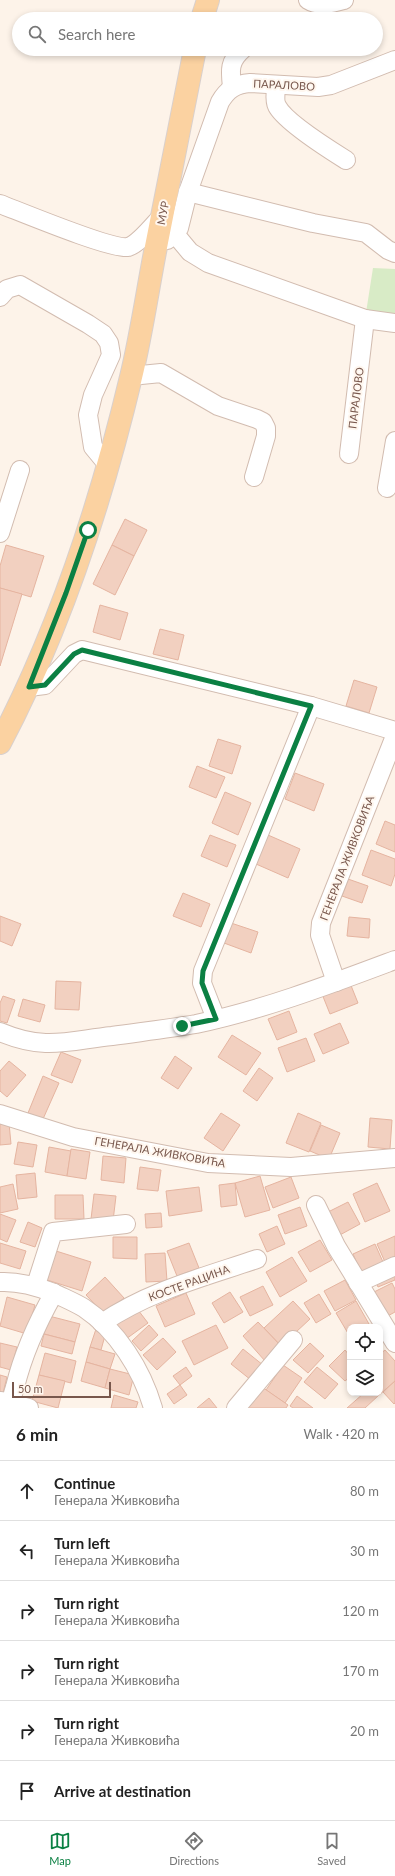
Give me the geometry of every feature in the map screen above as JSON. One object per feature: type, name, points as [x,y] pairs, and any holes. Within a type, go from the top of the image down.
[{"type":"main road","points":[[204,12],[208,0]]},
{"type":"main road","name":"МУР","points":[[107,464],[131,376],[151,276],[166,238],[162,216],[194,56]]},
{"type":"main road","points":[[0,743],[29,687],[75,568],[107,464]]},
{"type":"street","points":[[308,0],[312,2],[329,4],[344,0]]},
{"type":"street","points":[[236,56],[230,67],[232,87],[220,102],[188,192],[179,228],[166,238],[208,263],[365,319],[395,323]]},
{"type":"street","name":"ПАРАЛОВО","points":[[232,87],[246,83],[276,84],[306,88],[331,85],[395,60]]},
{"type":"street","points":[[276,84],[277,106],[283,114],[302,130],[346,160]]},
{"type":"street","points":[[188,192],[313,223],[366,233],[388,250],[395,252]]},
{"type":"street","points":[[0,204],[104,243],[124,247],[130,246],[139,240],[162,216]]},
{"type":"street","points":[[0,298],[7,289],[20,285],[57,305],[103,334],[109,343],[111,355],[94,395],[88,415],[93,447],[107,464]]},
{"type":"street","name":"ПАРАЛОВО","points":[[349,454],[365,319]]},
{"type":"street","points":[[131,376],[161,373],[218,406],[263,422],[266,428],[266,436],[254,477]]},
{"type":"street","points":[[387,488],[395,442]]},
{"type":"street","points":[[0,533],[20,470]]},
{"type":"street","points":[[29,687],[45,685],[74,654],[82,650],[311,706],[395,731]]},
{"type":"street","points":[[216,1019],[202,983],[203,971],[311,706]]},
{"type":"street","name":"ГЕНЕРАЛА ЖИВКОВИЋА","points":[[336,982],[320,935],[320,923],[395,736]]},
{"type":"street","points":[[0,1032],[28,1041],[51,1044],[162,1030],[216,1019],[336,982],[395,960]]},
{"type":"street","name":"ГЕНЕРАЛА ЖИВКОВИЋА","points":[[0,1114],[74,1137],[208,1163],[293,1171],[395,1158]]},
{"type":"street","points":[[316,1205],[336,1246],[395,1343]]},
{"type":"street","points":[[36,1285],[52,1232],[126,1224]]},
{"type":"street","name":"КОСТЕ РАЦИНА","points":[[102,1323],[133,1304],[157,1292],[258,1259]]},
{"type":"street","points":[[358,1283],[395,1266]]},
{"type":"street","points":[[0,1282],[36,1285],[83,1308],[102,1323],[123,1348],[138,1370],[148,1392],[152,1408]]},
{"type":"street","points":[[29,1408],[7,1404],[26,1350],[54,1293]]},
{"type":"street","points":[[236,1408],[293,1340]]},
{"type":"green space","points":[[373,268],[395,269],[395,323],[365,319]]},
{"type":"building","points":[[125,519],[147,530],[134,556],[112,545]]},
{"type":"building","points":[[6,545],[44,556],[31,597],[0,588],[0,566]]},
{"type":"building","points":[[112,545],[134,556],[115,595],[93,584]]},
{"type":"building","points":[[0,588],[22,594],[0,666]]},
{"type":"building","points":[[100,605],[128,613],[120,640],[93,632]]},
{"type":"building","points":[[160,629],[184,635],[178,660],[153,654]]},
{"type":"building","points":[[354,680],[377,687],[369,713],[346,706]]},
{"type":"building","points":[[218,739],[241,746],[232,774],[209,766]]},
{"type":"building","points":[[197,766],[225,777],[216,798],[189,787]]},
{"type":"building","points":[[295,773],[324,784],[314,811],[285,799]]},
{"type":"building","points":[[225,792],[251,803],[238,835],[212,823]]},
{"type":"building","points":[[385,821],[395,825],[395,852],[376,844]]},
{"type":"building","points":[[210,835],[236,845],[227,867],[201,856]]},
{"type":"building","points":[[268,835],[300,849],[288,878],[256,864]]},
{"type":"building","points":[[371,850],[395,859],[395,874],[391,886],[362,875]]},
{"type":"building","points":[[348,879],[368,886],[362,903],[342,896]]},
{"type":"building","points":[[183,893],[210,904],[201,927],[173,916]]},
{"type":"building","points":[[0,916],[21,924],[12,946],[0,941]]},
{"type":"building","points":[[349,917],[370,919],[369,938],[347,936]]},
{"type":"building","points":[[231,923],[258,932],[251,953],[224,943]]},
{"type":"building","points":[[56,981],[81,982],[79,1010],[55,1009]]},
{"type":"building","points":[[350,983],[358,1003],[330,1014],[322,994]]},
{"type":"building","points":[[3,996],[15,1000],[7,1023],[0,1021],[0,1003]]},
{"type":"building","points":[[23,999],[45,1005],[40,1022],[18,1016]]},
{"type":"building","points":[[289,1011],[297,1032],[277,1040],[268,1019]]},
{"type":"building","points":[[340,1023],[349,1043],[323,1054],[314,1034]]},
{"type":"building","points":[[232,1035],[261,1053],[246,1075],[218,1057]]},
{"type":"building","points":[[306,1038],[315,1061],[287,1072],[278,1048]]},
{"type":"building","points":[[61,1052],[81,1060],[72,1083],[51,1075]]},
{"type":"building","points":[[175,1056],[192,1068],[178,1089],[161,1078]]},
{"type":"building","points":[[9,1061],[26,1075],[7,1097],[0,1091],[0,1071]]},
{"type":"building","points":[[259,1068],[273,1078],[257,1101],[243,1091]]},
{"type":"building","points":[[43,1076],[59,1083],[43,1119],[28,1113]]},
{"type":"building","points":[[221,1113],[240,1125],[223,1151],[204,1138]]},
{"type":"building","points":[[298,1113],[321,1123],[309,1152],[286,1143]]},
{"type":"building","points":[[370,1118],[392,1120],[390,1149],[368,1147]]},
{"type":"building","points":[[9,1123],[11,1144],[0,1145],[0,1124]]},
{"type":"building","points":[[321,1125],[340,1133],[329,1159],[310,1151]]},
{"type":"building","points":[[18,1142],[37,1145],[33,1167],[14,1164]]},
{"type":"building","points":[[49,1147],[71,1151],[67,1176],[45,1172]]},
{"type":"building","points":[[71,1149],[90,1152],[86,1179],[67,1176]]},
{"type":"building","points":[[103,1156],[126,1158],[124,1183],[101,1180]]},
{"type":"building","points":[[140,1167],[161,1170],[158,1191],[137,1189]]},
{"type":"building","points":[[35,1173],[37,1197],[18,1199],[16,1175]]},
{"type":"building","points":[[260,1176],[270,1210],[245,1217],[235,1183]]},
{"type":"building","points":[[291,1177],[299,1198],[273,1208],[265,1187]]},
{"type":"building","points":[[235,1183],[237,1205],[221,1207],[219,1185]]},
{"type":"building","points":[[377,1183],[390,1211],[365,1222],[353,1194]]},
{"type":"building","points":[[13,1184],[18,1209],[0,1213],[0,1187]]},
{"type":"building","points":[[199,1187],[202,1211],[169,1216],[166,1191]]},
{"type":"building","points":[[94,1194],[116,1196],[113,1221],[91,1219]]},
{"type":"building","points":[[55,1195],[83,1195],[84,1219],[55,1219]]},
{"type":"building","points":[[348,1202],[360,1224],[338,1236],[326,1213]]},
{"type":"building","points":[[300,1207],[307,1226],[285,1234],[278,1215]]},
{"type":"building","points":[[161,1213],[162,1227],[146,1228],[145,1214]]},
{"type":"building","points":[[0,1214],[16,1220],[7,1242],[0,1239]]},
{"type":"building","points":[[28,1222],[42,1228],[35,1247],[20,1242]]},
{"type":"building","points":[[277,1226],[285,1244],[267,1252],[259,1234]]},
{"type":"building","points":[[395,1236],[395,1257],[385,1262],[377,1244]]},
{"type":"building","points":[[113,1237],[137,1237],[137,1259],[113,1258]]},
{"type":"building","points":[[320,1240],[332,1260],[310,1272],[298,1252]]},
{"type":"building","points":[[0,1243],[26,1251],[20,1269],[0,1263]]},
{"type":"building","points":[[189,1243],[199,1268],[177,1276],[167,1251]]},
{"type":"building","points":[[375,1244],[383,1262],[361,1272],[353,1254]]},
{"type":"building","points":[[56,1251],[91,1262],[82,1291],[47,1280]]},
{"type":"building","points":[[165,1253],[167,1281],[146,1282],[145,1254]]},
{"type":"building","points":[[292,1257],[307,1281],[280,1297],[266,1272]]},
{"type":"building","points":[[395,1276],[395,1280],[378,1287],[374,1278]]},
{"type":"building","points":[[105,1277],[124,1298],[105,1315],[86,1295]]},
{"type":"building","points":[[345,1280],[356,1300],[335,1311],[324,1291]]},
{"type":"building","points":[[392,1283],[395,1289],[395,1312],[384,1318],[372,1293]]},
{"type":"building","points":[[263,1286],[273,1305],[250,1316],[240,1297]]},
{"type":"building","points":[[230,1292],[243,1312],[224,1323],[212,1303]]},
{"type":"building","points":[[186,1293],[195,1314],[165,1327],[156,1306]]},
{"type":"building","points":[[319,1294],[331,1314],[316,1323],[304,1303]]},
{"type":"building","points":[[7,1297],[35,1305],[27,1334],[0,1326]]},
{"type":"building","points":[[293,1301],[310,1319],[281,1346],[264,1328]]},
{"type":"building","points":[[356,1301],[369,1324],[347,1324],[347,1332],[336,1313]]},
{"type":"building","points":[[135,1306],[148,1323],[126,1339],[114,1321]]},
{"type":"building","points":[[49,1316],[80,1324],[75,1342],[44,1334]]},
{"type":"building","points":[[258,1322],[281,1346],[265,1361],[243,1336]]},
{"type":"building","points":[[149,1325],[158,1335],[141,1351],[132,1341]]},
{"type":"building","points":[[216,1325],[228,1348],[194,1365],[182,1341]]},
{"type":"building","points":[[96,1329],[106,1332],[101,1350],[90,1347]]},
{"type":"building","points":[[44,1334],[75,1342],[72,1354],[41,1346]]},
{"type":"building","points":[[163,1338],[176,1352],[157,1370],[143,1355]]},
{"type":"building","points":[[0,1343],[17,1347],[11,1370],[0,1367]]},
{"type":"building","points":[[310,1343],[324,1356],[308,1373],[293,1360]]},
{"type":"building","points":[[90,1347],[115,1354],[110,1369],[86,1362]]},
{"type":"building","points":[[243,1349],[263,1365],[251,1380],[231,1364]]},
{"type":"building","points":[[345,1350],[347,1352],[347,1379],[345,1381],[329,1366]]},
{"type":"building","points":[[385,1350],[395,1361],[395,1381],[383,1392],[383,1360],[383,1352]]},
{"type":"building","points":[[45,1353],[76,1361],[71,1383],[39,1375]]},
{"type":"building","points":[[86,1362],[110,1369],[105,1388],[81,1381]]},
{"type":"building","points":[[283,1365],[302,1378],[285,1403],[266,1390]]},
{"type":"building","points":[[186,1367],[192,1376],[180,1385],[173,1376]]},
{"type":"building","points":[[317,1367],[338,1384],[325,1399],[304,1382]]},
{"type":"building","points":[[110,1369],[134,1375],[129,1395],[105,1388]]},
{"type":"building","points":[[0,1375],[7,1377],[2,1397],[0,1397]]},
{"type":"building","points":[[39,1375],[65,1381],[58,1408],[32,1401]]},
{"type":"building","points":[[395,1381],[394,1404],[383,1392]]},
{"type":"building","points":[[180,1385],[187,1395],[174,1404],[167,1394]]},
{"type":"building","points":[[262,1387],[288,1405],[286,1408],[248,1408]]},
{"type":"building","points":[[114,1395],[138,1402],[136,1408],[111,1408]]},
{"type":"building","points":[[297,1396],[313,1408],[293,1408],[290,1406]]},
{"type":"building","points":[[361,1396],[378,1396],[365,1408],[347,1408]]},
{"type":"building","points":[[209,1398],[217,1408],[197,1408]]},
{"type":"route","points":[[88,530],[66,593],[29,687],[45,685],[74,654],[82,650],[311,706],[203,971],[202,983],[216,1019],[182,1026]]}]
